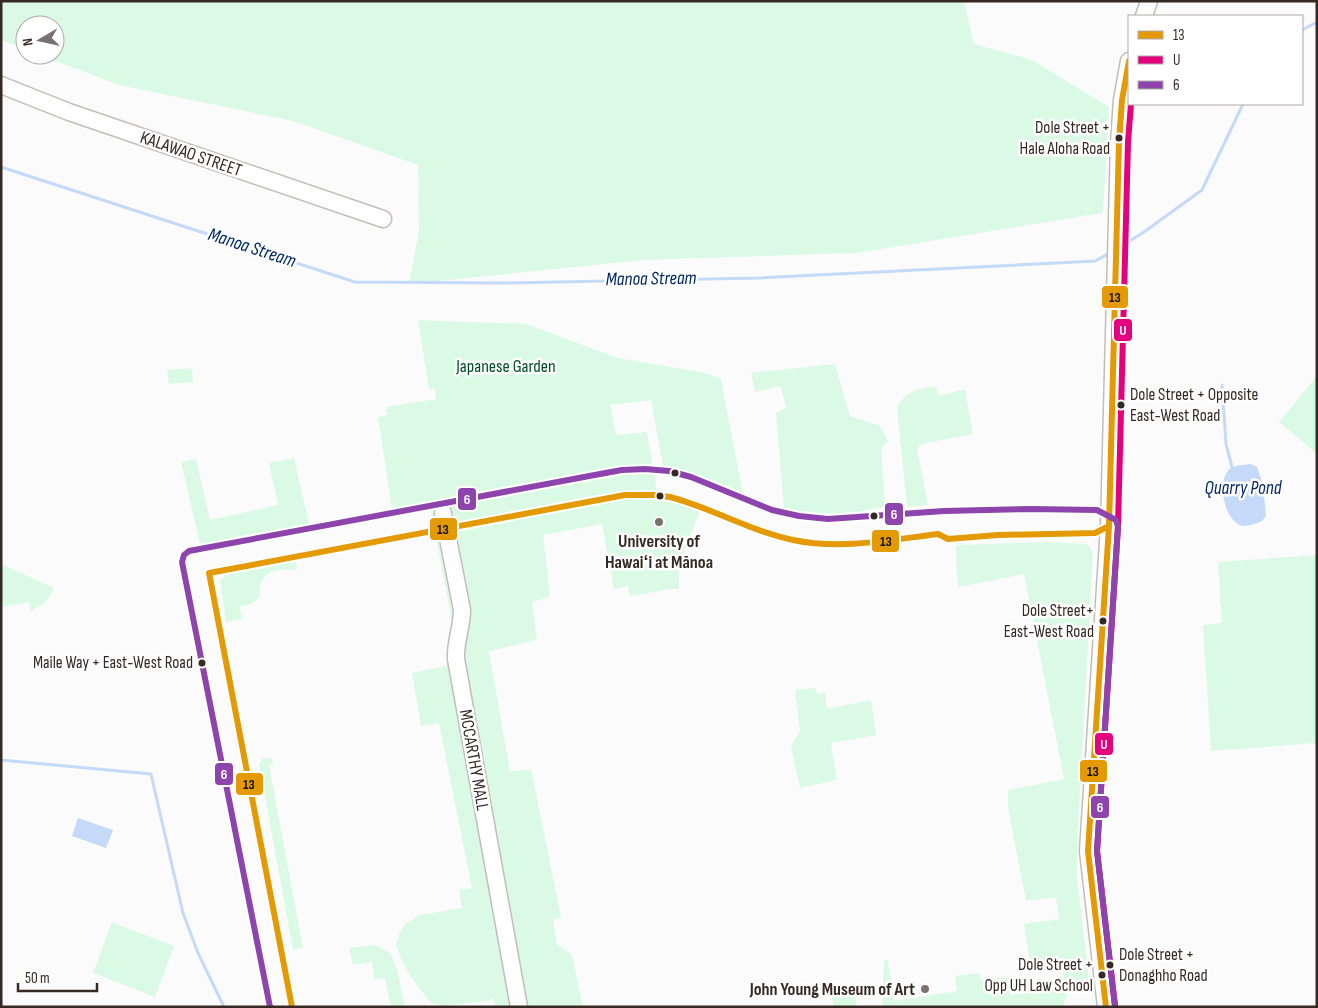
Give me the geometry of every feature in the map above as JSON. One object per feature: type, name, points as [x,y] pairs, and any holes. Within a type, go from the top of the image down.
[{"type":"street","points":[[1144,15],[1149,1]]},
{"type":"street","points":[[1106,1007],[1088,851],[1108,526],[1117,201],[1122,100],[1128,67]]},
{"type":"street","name":"KALAWAO STREET","points":[[1,85],[69,112],[383,219]]},
{"type":"street","name":"MCCARTHY MALL","points":[[443,513],[462,610],[455,650],[456,662],[519,1007]]},
{"type":"green space","points":[[1,1],[964,1],[974,44],[1032,60],[1109,107],[1103,213],[856,253],[643,260],[409,284],[419,230],[418,165],[293,121],[119,85],[65,64],[65,15],[15,15],[15,45],[1,40]]},
{"type":"green space","name":"Japanese Garden","points":[[418,320],[526,324],[618,358],[706,373],[721,379],[743,495],[687,476],[664,471],[651,400],[610,405],[616,435],[647,432],[658,497],[700,511],[679,565],[679,588],[630,596],[628,586],[614,589],[602,524],[543,535],[550,597],[532,602],[537,640],[489,651],[510,772],[531,769],[561,917],[553,920],[557,944],[572,955],[583,1007],[490,1007],[495,1006],[493,998],[487,1001],[442,1006],[430,1002],[413,980],[401,959],[396,945],[400,931],[406,923],[420,915],[462,908],[459,890],[472,888],[439,723],[421,726],[412,673],[447,666],[454,632],[429,501],[392,509],[378,417],[387,415],[386,407],[436,399],[435,389],[429,389]]},
{"type":"green space","points":[[835,364],[850,416],[880,426],[888,441],[881,448],[885,507],[844,514],[811,513],[784,509],[776,413],[786,408],[781,386],[755,392],[751,373]]},
{"type":"green space","points":[[192,368],[193,382],[169,384],[167,370]]},
{"type":"green space","points":[[1317,376],[1317,454],[1279,422]]},
{"type":"green space","points":[[929,387],[936,388],[939,396],[965,389],[973,434],[919,445],[919,448],[917,448],[928,505],[907,507],[897,408],[899,403],[910,393]]},
{"type":"green space","points":[[294,458],[309,524],[201,548],[181,462],[196,459],[210,520],[278,505],[269,463]]},
{"type":"green space","points":[[1049,542],[1086,544],[1093,553],[1077,846],[1077,878],[1089,978],[1075,984],[1066,997],[1063,1007],[882,1007],[884,961],[888,960],[894,1001],[957,991],[955,976],[979,973],[980,980],[1007,977],[1010,995],[1065,987],[1062,965],[1031,970],[1024,924],[1059,919],[1056,897],[1026,901],[1008,808],[1008,790],[1064,779],[1024,574],[959,587],[957,578],[956,545]]},
{"type":"green space","points":[[1317,555],[1317,743],[1211,751],[1203,625],[1222,623],[1218,562]]},
{"type":"green space","points":[[296,560],[297,570],[271,572],[263,578],[260,586],[260,596],[253,603],[240,607],[242,619],[226,622],[220,580],[233,572]]},
{"type":"green space","points":[[1,564],[54,588],[48,599],[31,611],[29,602],[1,607]]},
{"type":"green space","points":[[816,688],[817,694],[825,692],[827,709],[871,700],[876,735],[831,743],[837,780],[800,788],[791,746],[800,731],[795,690]]},
{"type":"green space","points":[[263,758],[271,758],[274,764],[269,765],[303,948],[293,950],[259,764]]},
{"type":"green space","points":[[112,922],[174,946],[155,997],[93,973]]},
{"type":"green space","points":[[375,945],[390,953],[397,969],[405,1007],[391,1007],[385,978],[375,980],[372,962],[353,965],[349,948]]},
{"type":"green space","points":[[853,984],[857,1007],[834,1007],[830,989]]},
{"type":"water","name":"Quarry Pond","points":[[1250,464],[1257,467],[1263,485],[1266,516],[1262,521],[1244,526],[1231,518],[1224,500],[1223,481],[1226,473],[1231,468]]},
{"type":"water","points":[[78,818],[113,830],[106,848],[72,836]]},
{"type":"waterway","name":"Manoa Stream","points":[[1303,29],[1317,22]]},
{"type":"waterway","name":"Manoa Stream","points":[[1122,246],[1202,190],[1243,105]]},
{"type":"waterway","name":"Manoa Stream","points":[[1,167],[355,282],[503,283],[758,278],[1095,261],[1110,253]]},
{"type":"waterway","points":[[1222,385],[1226,444],[1232,467]]},
{"type":"waterway","points":[[1,760],[151,774],[183,913],[198,953],[224,1007]]},
{"type":"transit line","name":"13","points":[[1106,1007],[1088,851],[1109,526],[1119,142],[1122,100],[1128,67]]},
{"type":"transit line","name":"U","points":[[1115,1006],[1097,851],[1118,526],[1128,142],[1131,105]]},
{"type":"transit line","name":"6","points":[[270,1007],[182,562],[184,555],[189,551],[600,474],[622,470],[645,469],[669,471],[691,477],[772,510],[799,516],[828,519],[944,511],[1032,509],[1097,510],[1116,520],[1118,527],[1097,851],[1115,1006]]},
{"type":"transit line","name":"13","points":[[292,1007],[209,573],[625,495],[670,497],[777,536],[811,543],[865,543],[938,534],[948,539],[998,535],[1095,533],[1109,526]]},
{"type":"place","name":"Dole Street + Hale Aloha Road","points":[[1119,138]]},
{"type":"place","name":"Dole Street + Opposite East-West Road","points":[[1121,405]]},
{"type":"place","name":"University of Hawaiʻi at Mānoa","points":[[659,522]]},
{"type":"place","name":"Dole Street+ East-West Road","points":[[1103,621]]},
{"type":"place","name":"Maile Way + East-West Road","points":[[202,663]]},
{"type":"place","name":"Dole Street + Donaghho Road","points":[[1110,965]]},
{"type":"place","name":"Dole Street + Opp UH Law School","points":[[1102,975]]},
{"type":"place","name":"John Young Museum of Art","points":[[925,989]]}]
